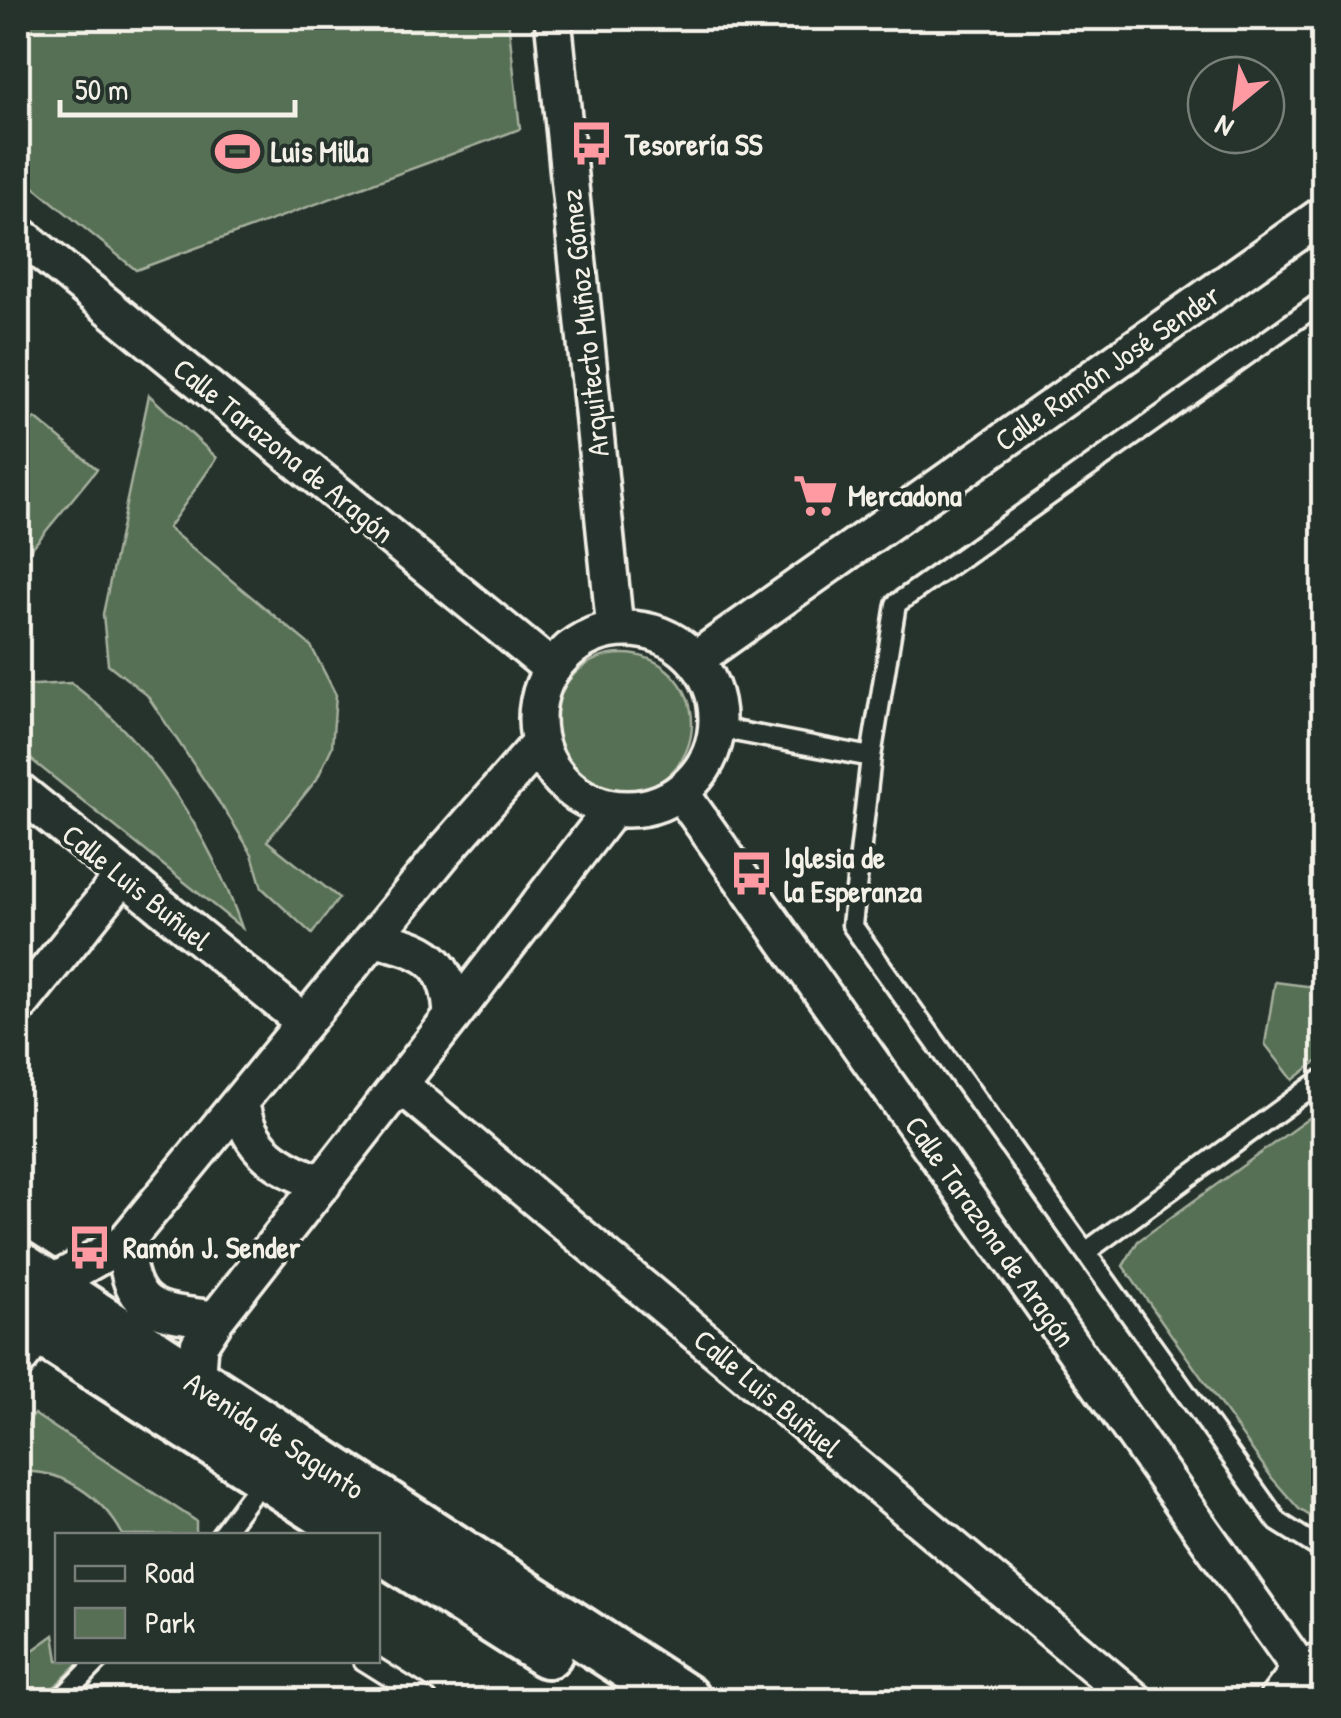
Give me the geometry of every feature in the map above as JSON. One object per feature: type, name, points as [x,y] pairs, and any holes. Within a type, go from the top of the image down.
[{"type":"main road","name":"Avenida de Sagunto","points":[[33,1301],[196,1383],[684,1700]]},
{"type":"main road","name":"Avenida de Sagunto","points":[[33,1301],[266,1474],[357,1533]]},
{"type":"main road","points":[[380,1546],[624,1700]]},
{"type":"street","name":"Arquitecto Muñoz Gómez","points":[[553,18],[615,628]]},
{"type":"street","name":"Calle Ramón José Sender","points":[[696,659],[1324,214]]},
{"type":"street","name":"Calle Tarazona de Aragón","points":[[18,233],[552,668]]},
{"type":"street","points":[[615,628],[659,634],[696,659],[714,691],[718,728],[707,764],[681,793],[648,808],[612,810],[580,797],[554,774],[539,744],[536,704],[552,668],[579,641],[615,628]]},
{"type":"street","points":[[33,1301],[125,1242],[539,744]]},
{"type":"street","name":"Calle Luis Buñuel","points":[[18,790],[304,1022]]},
{"type":"street","name":"Calle Tarazona de Aragón","points":[[681,793],[1312,1664]]},
{"type":"street","points":[[196,1383],[199,1345],[216,1319],[612,810]]},
{"type":"street","points":[[18,1007],[123,876]]},
{"type":"street","points":[[374,938],[410,946],[433,962],[451,984],[452,1017]]},
{"type":"street","name":"Calle Luis Buñuel","points":[[400,1085],[1135,1700]]},
{"type":"street","points":[[240,1103],[244,1126],[258,1148],[286,1171],[323,1184]]},
{"type":"street","points":[[125,1242],[126,1267],[142,1302],[166,1313],[216,1319]]},
{"type":"street","points":[[1277,1700],[1312,1664]]},
{"type":"lane","points":[[1324,300],[896,604],[852,925],[1278,1522],[1324,1551]]},
{"type":"lane","points":[[718,728],[872,757]]},
{"type":"lane","points":[[1087,1251],[1324,1078]]},
{"type":"lane","points":[[18,1374],[33,1301]]},
{"type":"lane","points":[[222,1533],[266,1474]]},
{"type":"lane","points":[[60,1700],[96,1663]]},
{"type":"lane","points":[[368,1663],[427,1700]]},
{"type":"green space","name":"Luis Milla","points":[[18,18],[508,18],[520,129],[136,270],[18,174]]},
{"type":"green space","points":[[149,395],[217,458],[168,528],[311,646],[336,695],[332,747],[317,779],[267,841],[339,898],[312,934],[262,888],[252,854],[147,695],[108,664],[103,614]]},
{"type":"green space","points":[[35,418],[97,469],[18,565],[18,439]]},
{"type":"green space","points":[[623,654],[650,659],[672,674],[687,696],[692,723],[687,750],[672,772],[650,787],[623,792],[596,787],[574,772],[559,750],[554,723],[559,696],[574,674],[596,659]]},
{"type":"green space","points":[[71,683],[127,734],[174,793],[213,858],[242,928],[18,749],[18,686]]},
{"type":"green space","points":[[1275,982],[1323,988],[1323,1057],[1293,1080],[1265,1044]]},
{"type":"green space","points":[[1323,1108],[1323,1524],[1299,1509],[1272,1478],[1123,1266],[1138,1241]]},
{"type":"green space","points":[[34,1414],[196,1521],[196,1533],[122,1533],[104,1509],[79,1488],[49,1475],[18,1473],[18,1441]]},
{"type":"green space","points":[[54,1635],[55,1663],[79,1663],[41,1700],[18,1700],[18,1661]]},
{"type":"place","name":"Tesorería SS","points":[[592,144]]},
{"type":"place","name":"Luis Milla","points":[[238,151]]},
{"type":"place","name":"Mercadona","points":[[815,495]]},
{"type":"place","name":"Iglesia de la Esperanza","points":[[751,874]]},
{"type":"place","name":"Ramón J. Sender","points":[[90,1247]]}]
